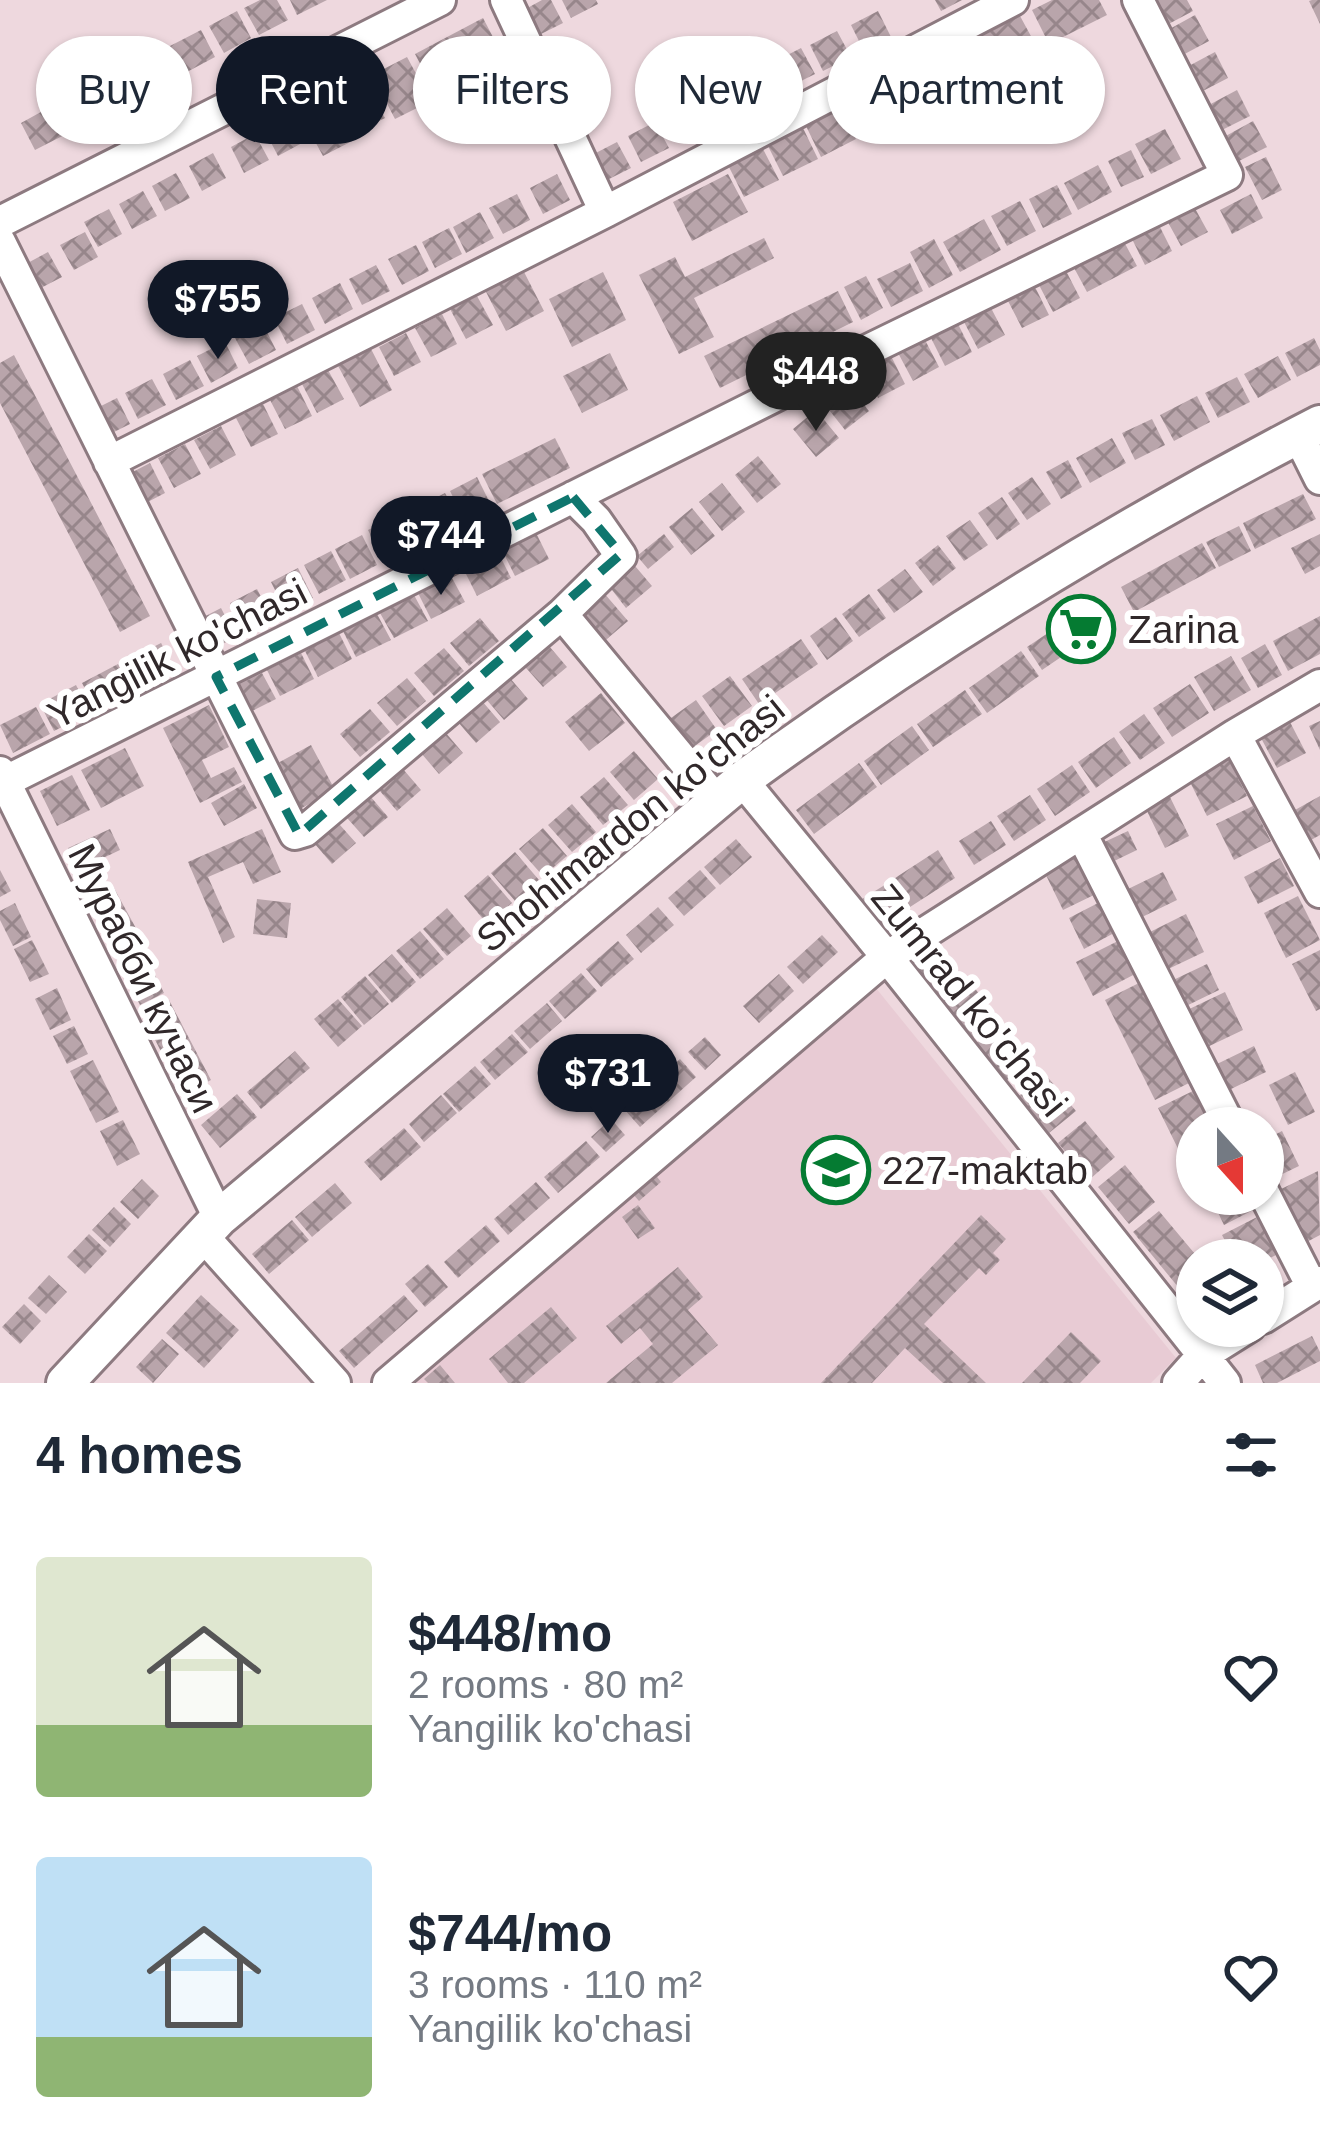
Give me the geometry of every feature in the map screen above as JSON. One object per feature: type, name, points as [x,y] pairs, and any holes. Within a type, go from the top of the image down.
[{"type":"main road","name":"Shohimardon ko'chasi","points":[[65,1383],[211,1227],[729,790],[825,719],[1004,602],[1309,429]]},
{"type":"street","points":[[0,221],[440,0]]},
{"type":"street","points":[[506,0],[605,212]]},
{"type":"street","points":[[109,463],[1013,0]]},
{"type":"street","name":"Yangilik ko'chasi","points":[[2,780],[1227,176],[1138,0]]},
{"type":"street","points":[[0,242],[295,834],[562,614],[621,556],[573,497]]},
{"type":"street","points":[[1309,429],[1320,479]]},
{"type":"street","name":"Zumrad ko'chasi","points":[[562,614],[887,957],[1225,1383]]},
{"type":"street","points":[[388,1383],[887,957],[1320,685]]},
{"type":"street","points":[[1235,735],[1320,892]]},
{"type":"street","name":"Мурабби кучаси","points":[[2,780],[211,1227],[335,1383]]},
{"type":"street","points":[[1082,833],[1220,1107]]},
{"type":"street","points":[[1277,1215],[1316,1285],[1284,1305]]},
{"type":"street","points":[[1178,1383],[1216,1347]]},
{"type":"highlighted area","points":[[573,497],[621,554],[299,835],[216,677]]},
{"type":"shaded area","name":"227-maktab","points":[[871,982],[1176,1358],[1151,1383],[413,1383],[406,1376]]},
{"type":"building","points":[[260,0],[277,0],[288,20],[259,35],[244,8]]},
{"type":"building","points":[[290,0],[327,0],[297,15]]},
{"type":"building","points":[[551,0],[563,23],[534,36],[522,11]]},
{"type":"building","points":[[562,0],[596,0],[598,4],[571,18]]},
{"type":"building","points":[[935,0],[962,0],[941,11]]},
{"type":"building","points":[[1052,0],[1099,0],[1107,15],[1065,36],[1045,36],[1032,10]]},
{"type":"building","points":[[1153,0],[1187,0],[1193,11],[1163,27]]},
{"type":"building","points":[[1320,0],[1320,24],[1309,1]]},
{"type":"building","points":[[237,11],[250,36],[216,39],[209,26]]},
{"type":"building","points":[[878,11],[890,36],[856,36],[851,25]]},
{"type":"building","points":[[1195,15],[1209,41],[1179,57],[1166,31]]},
{"type":"building","points":[[1020,16],[1031,36],[982,36]]},
{"type":"building","points":[[483,18],[492,36],[449,36]]},
{"type":"building","points":[[201,30],[215,57],[192,69],[192,36]]},
{"type":"building","points":[[827,36],[827,69],[823,71],[810,45]]},
{"type":"building","points":[[803,52],[815,74],[803,80]]},
{"type":"building","points":[[1215,52],[1228,78],[1199,93],[1185,68]]},
{"type":"building","points":[[407,57],[413,68],[413,110],[395,119],[389,108],[389,66]]},
{"type":"building","points":[[1237,90],[1250,116],[1220,131],[1207,106]]},
{"type":"building","points":[[36,115],[36,144],[47,144],[35,150],[21,123]]},
{"type":"building","points":[[827,116],[827,144],[846,144],[821,157],[806,126]]},
{"type":"building","points":[[1253,121],[1267,147],[1237,162],[1224,137]]},
{"type":"building","points":[[803,128],[818,159],[783,176],[768,146],[803,144]]},
{"type":"building","points":[[1165,129],[1181,159],[1151,174],[1135,144]]},
{"type":"building","points":[[635,132],[635,144],[667,144],[669,148],[641,162],[628,136]]},
{"type":"building","points":[[617,142],[631,168],[603,182],[590,156]]},
{"type":"building","points":[[260,144],[269,160],[244,173],[231,147]]},
{"type":"building","points":[[272,144],[300,144],[278,156]]},
{"type":"building","points":[[316,144],[346,144],[323,156]]},
{"type":"building","points":[[763,149],[779,180],[744,197],[729,167]]},
{"type":"building","points":[[1131,150],[1144,177],[1121,187],[1108,161]]},
{"type":"building","points":[[213,153],[226,178],[202,191],[189,166]]},
{"type":"building","points":[[1266,157],[1282,190],[1262,200],[1245,167]]},
{"type":"building","points":[[1098,165],[1112,192],[1078,210],[1064,183]]},
{"type":"building","points":[[176,173],[190,198],[165,211],[152,186]]},
{"type":"building","points":[[557,174],[570,200],[543,214],[530,188]]},
{"type":"building","points":[[728,174],[748,212],[692,241],[673,202]]},
{"type":"building","points":[[1057,185],[1072,214],[1043,228],[1029,199]]},
{"type":"building","points":[[143,191],[157,216],[132,229],[119,204]]},
{"type":"building","points":[[517,194],[530,220],[503,234],[489,208]]},
{"type":"building","points":[[1251,194],[1263,218],[1232,234],[1220,210]]},
{"type":"building","points":[[1020,201],[1036,231],[1007,246],[991,216]]},
{"type":"building","points":[[1192,203],[1208,232],[1181,246],[1165,217]]},
{"type":"building","points":[[109,209],[122,234],[98,247],[84,222]]},
{"type":"building","points":[[480,212],[494,238],[466,253],[453,227]]},
{"type":"building","points":[[984,219],[1001,250],[960,272],[943,242]]},
{"type":"building","points":[[1157,221],[1172,251],[1145,265],[1130,235]]},
{"type":"building","points":[[449,228],[462,254],[435,268],[422,242]]},
{"type":"building","points":[[85,232],[98,257],[74,270],[60,245]]},
{"type":"building","points":[[764,238],[774,258],[694,298],[714,337],[679,354],[639,275],[675,257],[685,277]]},
{"type":"building","points":[[1122,238],[1137,266],[1087,292],[1072,264]]},
{"type":"building","points":[[934,239],[953,275],[929,288],[910,252]]},
{"type":"building","points":[[416,245],[429,271],[402,285],[388,259]]},
{"type":"building","points":[[48,252],[62,277],[37,290],[24,265]]},
{"type":"building","points":[[910,263],[923,291],[891,307],[877,279]]},
{"type":"building","points":[[376,265],[390,291],[362,305],[349,279]]},
{"type":"building","points":[[522,268],[544,311],[506,331],[484,288]]},
{"type":"building","points":[[1065,269],[1080,298],[1053,312],[1038,283]]},
{"type":"building","points":[[603,272],[626,320],[572,347],[549,299]]},
{"type":"building","points":[[866,276],[883,308],[861,320],[844,287]]},
{"type":"building","points":[[340,283],[353,309],[325,324],[312,298]]},
{"type":"building","points":[[1034,285],[1049,315],[1022,328],[1007,299]]},
{"type":"building","points":[[838,291],[853,322],[720,388],[704,356]]},
{"type":"building","points":[[477,296],[493,325],[466,339],[450,309]]},
{"type":"building","points":[[302,304],[315,330],[287,344],[274,318]]},
{"type":"building","points":[[990,306],[1005,335],[978,349],[963,320]]},
{"type":"building","points":[[442,314],[457,344],[431,357],[415,328]]},
{"type":"building","points":[[957,322],[972,352],[945,366],[930,336]]},
{"type":"building","points":[[263,324],[276,350],[249,364],[235,338]]},
{"type":"building","points":[[406,333],[421,362],[394,376],[379,347]]},
{"type":"building","points":[[924,338],[939,367],[913,381],[897,351]]},
{"type":"building","points":[[1314,338],[1320,365],[1297,377],[1285,353]]},
{"type":"building","points":[[225,342],[238,368],[211,383],[197,356]]},
{"type":"building","points":[[369,345],[392,390],[360,407],[336,362]]},
{"type":"building","points":[[610,353],[628,390],[582,413],[563,376]]},
{"type":"building","points":[[890,354],[905,384],[878,398],[863,368]]},
{"type":"building","points":[[14,355],[150,616],[120,632],[0,403],[0,363]]},
{"type":"building","points":[[1278,356],[1291,380],[1258,398],[1244,374]]},
{"type":"building","points":[[190,360],[204,386],[176,400],[163,374]]},
{"type":"building","points":[[328,370],[344,399],[317,413],[302,384]]},
{"type":"building","points":[[1237,377],[1250,402],[1218,418],[1205,393]]},
{"type":"building","points":[[152,379],[166,405],[138,419],[125,393]]},
{"type":"building","points":[[846,382],[869,411],[845,430],[822,401]]},
{"type":"building","points":[[297,386],[312,416],[285,429],[270,400]]},
{"type":"building","points":[[1197,396],[1210,422],[1174,441],[1160,415]]},
{"type":"building","points":[[117,398],[130,424],[102,438],[89,412]]},
{"type":"building","points":[[263,404],[278,434],[251,447],[236,418]]},
{"type":"building","points":[[816,410],[839,438],[816,457],[793,429]]},
{"type":"building","points":[[1152,419],[1165,445],[1135,460],[1122,433]]},
{"type":"building","points":[[221,426],[236,455],[210,469],[194,440]]},
{"type":"building","points":[[555,438],[570,468],[497,504],[482,474]]},
{"type":"building","points":[[1112,438],[1126,463],[1090,483],[1076,458]]},
{"type":"building","points":[[185,444],[201,474],[174,488],[158,458]]},
{"type":"building","points":[[758,456],[781,484],[757,503],[735,475]]},
{"type":"building","points":[[1068,460],[1082,487],[1061,499],[1046,472]]},
{"type":"building","points":[[150,463],[165,493],[138,507],[123,477]]},
{"type":"building","points":[[477,477],[492,507],[465,521],[450,491]]},
{"type":"building","points":[[1032,477],[1051,504],[1027,520],[1008,493]]},
{"type":"building","points":[[722,483],[745,512],[722,531],[699,502]]},
{"type":"building","points":[[445,493],[461,523],[434,537],[418,507]]},
{"type":"building","points":[[1303,494],[1316,519],[1255,549],[1243,523]]},
{"type":"building","points":[[1002,497],[1020,524],[997,540],[978,513]]},
{"type":"building","points":[[412,508],[427,540],[384,562],[368,530]]},
{"type":"building","points":[[692,508],[715,536],[691,555],[669,527]]},
{"type":"building","points":[[970,520],[988,545],[964,561],[946,536]]},
{"type":"building","points":[[1239,526],[1251,551],[1219,567],[1206,542]]},
{"type":"building","points":[[536,533],[549,559],[515,576],[502,550]]},
{"type":"building","points":[[664,534],[674,547],[648,569],[637,556]]},
{"type":"building","points":[[1320,534],[1320,566],[1305,574],[1291,548]]},
{"type":"building","points":[[362,535],[377,565],[350,579],[335,549]]},
{"type":"building","points":[[1202,543],[1216,568],[1134,612],[1121,587]]},
{"type":"building","points":[[938,545],[956,568],[933,586],[915,563]]},
{"type":"building","points":[[331,551],[346,580],[319,594],[304,565]]},
{"type":"building","points":[[498,552],[511,578],[477,596],[464,570]]},
{"type":"building","points":[[630,560],[652,586],[626,608],[605,581]]},
{"type":"building","points":[[298,568],[313,598],[286,612],[271,582]]},
{"type":"building","points":[[905,569],[923,592],[894,613],[877,590]]},
{"type":"building","points":[[451,576],[465,602],[431,619],[418,593]]},
{"type":"building","points":[[598,586],[628,621],[601,644],[572,610]]},
{"type":"building","points":[[257,589],[272,618],[245,632],[230,603]]},
{"type":"building","points":[[869,594],[886,618],[859,637],[842,614]]},
{"type":"building","points":[[414,595],[428,621],[394,638],[380,613]]},
{"type":"building","points":[[1099,599],[1114,621],[1042,670],[1027,647]]},
{"type":"building","points":[[221,608],[236,637],[209,651],[194,622]]},
{"type":"building","points":[[377,614],[391,640],[356,657],[343,631]]},
{"type":"building","points":[[1320,616],[1320,654],[1288,671],[1273,641]]},
{"type":"building","points":[[836,617],[853,641],[827,660],[810,636]]},
{"type":"building","points":[[480,618],[499,641],[469,666],[450,643]]},
{"type":"building","points":[[339,633],[352,659],[318,677],[305,651]]},
{"type":"building","points":[[543,639],[567,667],[543,687],[519,660]]},
{"type":"building","points":[[801,639],[818,664],[759,704],[742,679]]},
{"type":"building","points":[[161,643],[175,670],[138,689],[124,662]]},
{"type":"building","points":[[1265,644],[1282,675],[1258,688],[1241,658]]},
{"type":"building","points":[[444,648],[464,671],[434,696],[414,673]]},
{"type":"building","points":[[1021,651],[1039,676],[987,713],[969,688]]},
{"type":"building","points":[[301,653],[314,679],[280,696],[267,670]]},
{"type":"building","points":[[1231,656],[1251,690],[1214,711],[1194,677]]},
{"type":"building","points":[[118,664],[132,691],[96,710],[82,683]]},
{"type":"building","points":[[504,671],[528,699],[504,720],[480,692]]},
{"type":"building","points":[[262,673],[276,699],[242,716],[228,690]]},
{"type":"building","points":[[730,676],[752,706],[724,726],[702,696]]},
{"type":"building","points":[[407,678],[426,701],[397,726],[377,703]]},
{"type":"building","points":[[1190,684],[1209,713],[1172,737],[1153,708]]},
{"type":"building","points":[[76,685],[90,713],[54,731],[40,704]]},
{"type":"building","points":[[965,690],[982,714],[933,747],[917,724]]},
{"type":"building","points":[[601,693],[625,723],[589,751],[565,722]]},
{"type":"building","points":[[476,694],[500,722],[476,743],[452,715]]},
{"type":"building","points":[[696,700],[717,730],[685,753],[664,723]]},
{"type":"building","points":[[209,705],[229,747],[202,760],[211,778],[234,767],[242,782],[200,803],[163,728]]},
{"type":"building","points":[[36,707],[50,734],[13,753],[0,725]]},
{"type":"building","points":[[370,709],[390,732],[360,757],[340,734]]},
{"type":"building","points":[[1144,714],[1165,743],[1140,760],[1119,732]]},
{"type":"building","points":[[1320,721],[1320,750],[1309,726]]},
{"type":"building","points":[[1290,722],[1306,753],[1277,768],[1261,738]]},
{"type":"building","points":[[439,725],[463,753],[439,774],[415,746]]},
{"type":"building","points":[[912,726],[929,750],[881,785],[864,761]]},
{"type":"building","points":[[1114,737],[1131,763],[1096,788],[1078,762]]},
{"type":"building","points":[[311,745],[335,790],[300,809],[276,764]]},
{"type":"building","points":[[125,748],[144,786],[101,808],[81,770]]},
{"type":"building","points":[[634,751],[658,779],[634,800],[610,772]]},
{"type":"building","points":[[1229,760],[1247,796],[1207,816],[1189,780]]},
{"type":"building","points":[[397,762],[421,790],[397,811],[373,783]]},
{"type":"building","points":[[859,763],[877,787],[814,834],[796,810]]},
{"type":"building","points":[[1072,765],[1090,792],[1055,816],[1037,789]]},
{"type":"building","points":[[72,775],[90,810],[57,826],[40,791]]},
{"type":"building","points":[[604,777],[628,805],[603,825],[580,797]]},
{"type":"building","points":[[244,784],[257,808],[224,826],[211,803]]},
{"type":"building","points":[[364,789],[388,817],[364,837],[340,810]]},
{"type":"building","points":[[1030,795],[1046,820],[1014,841],[997,816]]},
{"type":"building","points":[[1320,796],[1320,835],[1311,840],[1295,810]]},
{"type":"building","points":[[1170,797],[1189,836],[1165,848],[1146,809]]},
{"type":"building","points":[[572,804],[596,832],[572,852],[548,825]]},
{"type":"building","points":[[1253,806],[1271,841],[1234,860],[1216,824]]},
{"type":"building","points":[[332,816],[356,843],[332,864],[308,836]]},
{"type":"building","points":[[991,821],[1006,845],[974,865],[959,841]]},
{"type":"building","points":[[543,828],[567,856],[543,876],[519,849]]},
{"type":"building","points":[[110,829],[120,850],[78,870],[68,848]]},
{"type":"building","points":[[262,829],[281,872],[253,884],[243,862],[208,877],[235,937],[223,943],[188,862]]},
{"type":"building","points":[[1128,831],[1137,850],[1110,863],[1100,844]]},
{"type":"building","points":[[736,839],[752,857],[720,885],[704,867]]},
{"type":"building","points":[[938,850],[955,878],[910,907],[892,880]]},
{"type":"building","points":[[1075,850],[1098,893],[1063,910],[1042,867]]},
{"type":"building","points":[[515,852],[539,880],[515,901],[491,873]]},
{"type":"building","points":[[1280,858],[1294,886],[1258,904],[1244,877]]},
{"type":"building","points":[[0,870],[11,891],[0,897]]},
{"type":"building","points":[[700,870],[716,888],[684,916],[668,898]]},
{"type":"building","points":[[1163,872],[1177,900],[1140,918],[1126,890]]},
{"type":"building","points":[[488,875],[512,903],[487,924],[464,896]]},
{"type":"building","points":[[888,883],[906,910],[880,927],[862,899]]},
{"type":"building","points":[[114,888],[150,954],[124,969],[88,903]]},
{"type":"building","points":[[1298,896],[1320,940],[1286,958],[1264,913]]},
{"type":"building","points":[[257,899],[291,903],[287,938],[253,934]]},
{"type":"building","points":[[1100,902],[1116,932],[1084,949],[1069,918]]},
{"type":"building","points":[[15,903],[31,937],[13,946],[0,911]]},
{"type":"building","points":[[658,907],[674,925],[641,953],[626,935]]},
{"type":"building","points":[[447,908],[471,936],[447,956],[423,929]]},
{"type":"building","points":[[1186,914],[1204,952],[1162,972],[1144,935]]},
{"type":"building","points":[[420,931],[444,959],[420,979],[396,951]]},
{"type":"building","points":[[822,935],[838,952],[803,984],[787,967]]},
{"type":"building","points":[[32,940],[49,974],[30,982],[14,949]]},
{"type":"building","points":[[1120,940],[1137,973],[1093,996],[1076,962]]},
{"type":"building","points":[[618,941],[634,959],[601,987],[586,969]]},
{"type":"building","points":[[934,942],[965,979],[938,1000],[908,964]]},
{"type":"building","points":[[1320,950],[1320,1009],[1316,1011],[1292,964]]},
{"type":"building","points":[[392,954],[416,982],[392,1003],[368,975]]},
{"type":"building","points":[[1207,964],[1219,990],[1182,1008],[1169,982]]},
{"type":"building","points":[[150,965],[164,993],[140,1005],[126,977]]},
{"type":"building","points":[[581,973],[597,991],[565,1019],[549,1001]]},
{"type":"building","points":[[779,974],[794,991],[759,1023],[743,1006]]},
{"type":"building","points":[[365,976],[389,1004],[364,1025],[341,997]]},
{"type":"building","points":[[968,980],[998,1017],[972,1039],[941,1002]]},
{"type":"building","points":[[1141,982],[1191,1082],[1155,1100],[1105,1000]]},
{"type":"building","points":[[57,988],[71,1020],[50,1030],[35,999]]},
{"type":"building","points":[[1225,992],[1243,1030],[1201,1050],[1183,1012]]},
{"type":"building","points":[[338,999],[362,1026],[338,1047],[314,1019]]},
{"type":"building","points":[[169,1000],[211,1080],[183,1095],[142,1014]]},
{"type":"building","points":[[547,1003],[562,1021],[530,1049],[514,1031]]},
{"type":"building","points":[[1002,1022],[1032,1059],[1006,1081],[975,1044]]},
{"type":"building","points":[[74,1026],[88,1054],[67,1064],[53,1036]]},
{"type":"building","points":[[512,1034],[528,1052],[495,1080],[480,1062]]},
{"type":"building","points":[[705,1037],[721,1055],[705,1070],[688,1052]]},
{"type":"building","points":[[1254,1046],[1266,1072],[1229,1090],[1217,1064]]},
{"type":"building","points":[[295,1051],[310,1068],[261,1109],[247,1092]]},
{"type":"building","points":[[680,1059],[696,1077],[640,1127],[624,1109]]},
{"type":"building","points":[[93,1060],[119,1112],[96,1123],[70,1071]]},
{"type":"building","points":[[475,1066],[491,1084],[459,1112],[443,1094]]},
{"type":"building","points":[[1295,1072],[1315,1112],[1288,1125],[1284,1107],[1279,1107],[1269,1085]]},
{"type":"building","points":[[1045,1074],[1076,1111],[1049,1133],[1019,1096]]},
{"type":"building","points":[[1197,1089],[1206,1107],[1176,1107],[1176,1145],[1158,1108]]},
{"type":"building","points":[[237,1094],[257,1117],[220,1148],[201,1125]]},
{"type":"building","points":[[441,1095],[457,1113],[424,1142],[409,1124]]},
{"type":"building","points":[[611,1119],[625,1135],[606,1152],[591,1137]]},
{"type":"building","points":[[123,1120],[140,1154],[117,1166],[100,1131]]},
{"type":"building","points":[[1085,1121],[1115,1157],[1089,1180],[1058,1143]]},
{"type":"building","points":[[404,1128],[421,1147],[381,1181],[364,1162]]},
{"type":"building","points":[[1284,1135],[1299,1166],[1284,1173]]},
{"type":"building","points":[[586,1141],[600,1157],[558,1193],[544,1177]]},
{"type":"building","points":[[1125,1165],[1155,1202],[1129,1224],[1098,1187]]},
{"type":"building","points":[[1318,1171],[1320,1235],[1303,1244],[1284,1205],[1284,1188]]},
{"type":"building","points":[[654,1173],[661,1182],[639,1201],[632,1193]]},
{"type":"building","points":[[142,1179],[159,1196],[138,1219],[120,1202]]},
{"type":"building","points":[[536,1182],[550,1198],[508,1235],[494,1219]]},
{"type":"building","points":[[335,1183],[352,1203],[312,1237],[295,1217]]},
{"type":"building","points":[[638,1205],[655,1228],[638,1239],[622,1217]]},
{"type":"building","points":[[114,1207],[131,1224],[110,1247],[92,1230]]},
{"type":"building","points":[[1159,1211],[1182,1239],[1176,1239],[1176,1284],[1133,1232]]},
{"type":"building","points":[[981,1215],[1006,1239],[993,1253],[1000,1260],[986,1275],[979,1268],[924,1324],[986,1383],[943,1383],[905,1348],[872,1383],[821,1383]]},
{"type":"building","points":[[1219,1215],[1243,1215],[1224,1225]]},
{"type":"building","points":[[1261,1215],[1273,1239],[1224,1239],[1222,1235]]},
{"type":"building","points":[[292,1220],[309,1240],[269,1274],[252,1254]]},
{"type":"building","points":[[486,1225],[500,1241],[458,1278],[444,1262]]},
{"type":"building","points":[[89,1234],[107,1251],[85,1274],[67,1257]]},
{"type":"building","points":[[428,1264],[448,1287],[425,1307],[405,1284]]},
{"type":"building","points":[[678,1267],[703,1297],[688,1310],[718,1345],[672,1383],[606,1383],[653,1344],[640,1328],[621,1344],[606,1326]]},
{"type":"building","points":[[49,1275],[67,1292],[46,1314],[28,1298]]},
{"type":"building","points":[[201,1295],[239,1330],[204,1368],[166,1333]]},
{"type":"building","points":[[404,1295],[418,1311],[354,1368],[339,1351]]},
{"type":"building","points":[[24,1304],[41,1321],[20,1344],[2,1327]]},
{"type":"building","points":[[551,1307],[577,1338],[524,1383],[508,1383],[489,1359]]},
{"type":"building","points":[[1071,1332],[1101,1361],[1080,1383],[1022,1383]]},
{"type":"building","points":[[1312,1336],[1320,1361],[1277,1383],[1263,1383],[1255,1365]]},
{"type":"building","points":[[162,1339],[179,1354],[153,1383],[136,1367]]},
{"type":"building","points":[[440,1365],[455,1383],[424,1379]]},
{"type":"place","name":"Zarina","points":[[1081,629]]},
{"type":"place","name":"227-maktab","points":[[836,1170]]}]
